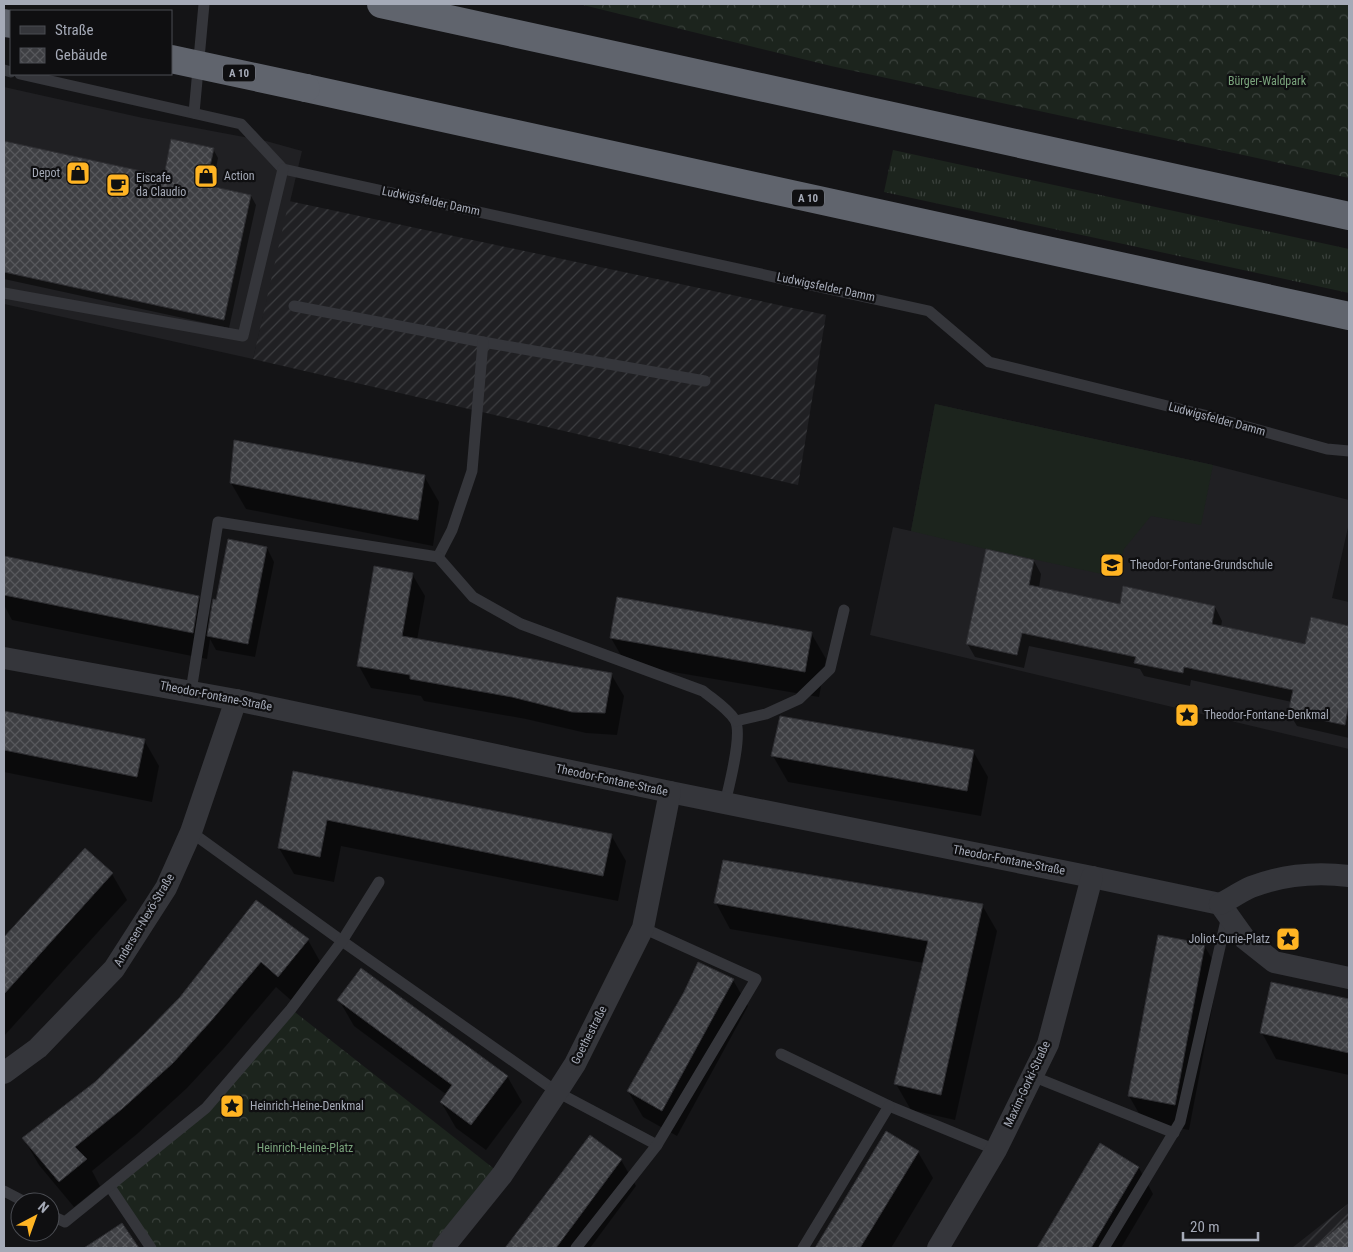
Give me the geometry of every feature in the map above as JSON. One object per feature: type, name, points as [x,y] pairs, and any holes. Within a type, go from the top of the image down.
[{"type":"highway","points":[[382,4],[1349,216]]},
{"type":"highway","name":"A 10","points":[[172,59],[1349,316]]},
{"type":"street","name":"Theodor-Fontane-Straße","points":[[4,658],[236,700],[725,804],[1092,877],[1224,910]]},
{"type":"street","name":"Andersen-Nexö-Straße","points":[[4,1073],[38,1048],[114,969],[166,888],[191,832],[236,700]]},
{"type":"street","name":"Goethestraße","points":[[443,1248],[502,1175],[575,1064],[643,928],[670,792]]},
{"type":"street","points":[[1349,876],[1317,874],[1281,878],[1250,888],[1224,910],[1245,940],[1274,962],[1349,978]]},
{"type":"street","name":"Maxim-Gorki-Straße","points":[[938,1248],[996,1150],[1048,1044],[1092,877]]},
{"type":"lane","points":[[194,113],[204,4]]},
{"type":"lane","points":[[4,293],[243,336],[283,169],[241,124],[24,75]]},
{"type":"lane","name":"Ludwigsfelder Damm","points":[[283,169],[929,310],[989,362],[1204,415],[1327,449],[1349,451]]},
{"type":"lane","points":[[294,306],[483,342],[705,380]]},
{"type":"lane","points":[[438,557],[452,530],[472,471],[483,342]]},
{"type":"lane","points":[[191,691],[218,522],[438,557],[473,597],[522,624],[703,691],[722,706],[736,721],[738,740],[725,804]]},
{"type":"lane","points":[[736,721],[766,714],[799,699],[830,668],[844,610]]},
{"type":"lane","points":[[191,832],[557,1092],[658,1145]]},
{"type":"lane","points":[[60,1220],[65,1222],[206,1108],[291,1009],[342,941],[379,882]]},
{"type":"lane","points":[[1104,1248],[1180,1122],[1224,910]]},
{"type":"lane","points":[[576,1248],[658,1145],[756,980],[643,928]]},
{"type":"lane","points":[[780,1054],[889,1106],[996,1150]]},
{"type":"lane","points":[[1032,1076],[1174,1133]]},
{"type":"lane","points":[[803,1248],[889,1106]]},
{"type":"lane","points":[[110,1187],[151,1248]]},
{"type":"shaded area","points":[[4,87],[143,118],[266,141],[302,151],[253,359],[4,304]]},
{"type":"shaded area","points":[[289,201],[826,315],[798,485],[253,359]]},
{"type":"shaded area","name":"Theodor-Fontane-Grundschule","points":[[935,404],[1213,465],[1349,500],[1349,523],[1332,598],[1349,602],[1349,749],[870,635],[893,527],[911,531]]},
{"type":"shaded area","points":[[1349,1203],[1349,1248],[1292,1248]]},
{"type":"green space","name":"Bürger-Waldpark","points":[[579,4],[1349,4],[1349,178],[831,66]]},
{"type":"green space","points":[[893,150],[1349,249],[1349,293],[884,192]]},
{"type":"green space","points":[[935,404],[1213,465],[1201,525],[1151,516],[1124,549],[1116,577],[911,531]]},
{"type":"green space","name":"Heinrich-Heine-Platz","points":[[291,1009],[502,1175],[443,1248],[151,1248],[110,1187],[206,1108]]},
{"type":"building","points":[[171,139],[214,148],[206,185],[251,195],[224,320],[4,272],[4,141],[164,176]]},
{"type":"building","points":[[234,440],[425,475],[418,520],[230,483]]},
{"type":"building","points":[[228,539],[267,547],[248,644],[207,636],[213,599],[216,600]]},
{"type":"building","points":[[986,549],[1034,560],[1029,585],[1120,604],[1123,586],[1215,606],[1212,624],[1305,644],[1311,617],[1349,626],[1349,703],[1345,725],[1288,713],[1293,690],[1184,667],[1183,673],[1134,663],[1136,657],[1022,633],[1017,655],[966,644]]},
{"type":"building","points":[[4,556],[199,596],[193,633],[4,595]]},
{"type":"building","points":[[374,566],[413,573],[402,636],[612,673],[605,713],[572,712],[512,697],[410,679],[410,675],[357,666]]},
{"type":"building","points":[[617,597],[812,632],[805,672],[610,638]]},
{"type":"building","points":[[4,711],[145,739],[137,777],[4,750]]},
{"type":"building","points":[[780,716],[974,750],[967,791],[771,756]]},
{"type":"building","points":[[293,771],[612,834],[603,876],[327,820],[320,857],[278,848]]},
{"type":"building","points":[[85,848],[113,873],[4,994],[4,937]]},
{"type":"building","points":[[723,860],[983,904],[941,1095],[894,1084],[928,941],[714,903]]},
{"type":"building","points":[[256,900],[309,939],[278,977],[261,962],[173,1063],[122,1109],[75,1147],[87,1159],[59,1182],[22,1138],[95,1082],[144,1034],[180,997]]},
{"type":"building","points":[[1158,935],[1205,944],[1175,1105],[1128,1096]]},
{"type":"building","points":[[698,962],[734,979],[662,1111],[627,1091],[684,992]]},
{"type":"building","points":[[361,968],[508,1076],[471,1125],[440,1102],[452,1085],[337,1000]]},
{"type":"building","points":[[1271,982],[1349,999],[1349,1053],[1260,1033]]},
{"type":"building","points":[[886,1131],[919,1151],[860,1248],[815,1248]]},
{"type":"building","points":[[590,1135],[622,1159],[556,1248],[505,1248]]},
{"type":"building","points":[[1100,1143],[1139,1167],[1091,1248],[1037,1248]]},
{"type":"building","points":[[1349,1218],[1349,1248],[1313,1248]]},
{"type":"building","points":[[122,1223],[139,1248],[84,1248]]},
{"type":"place","name":"Depot","points":[[78,173]]},
{"type":"place","name":"Action","points":[[206,176]]},
{"type":"place","name":"Eiscafe da Claudio","points":[[118,185]]},
{"type":"place","name":"Theodor-Fontane-Grundschule","points":[[1112,565]]},
{"type":"place","name":"Theodor-Fontane-Denkmal","points":[[1187,715]]},
{"type":"place","name":"Joliot-Curie-Platz","points":[[1288,939]]},
{"type":"place","name":"Heinrich-Heine-Denkmal","points":[[232,1106]]}]
